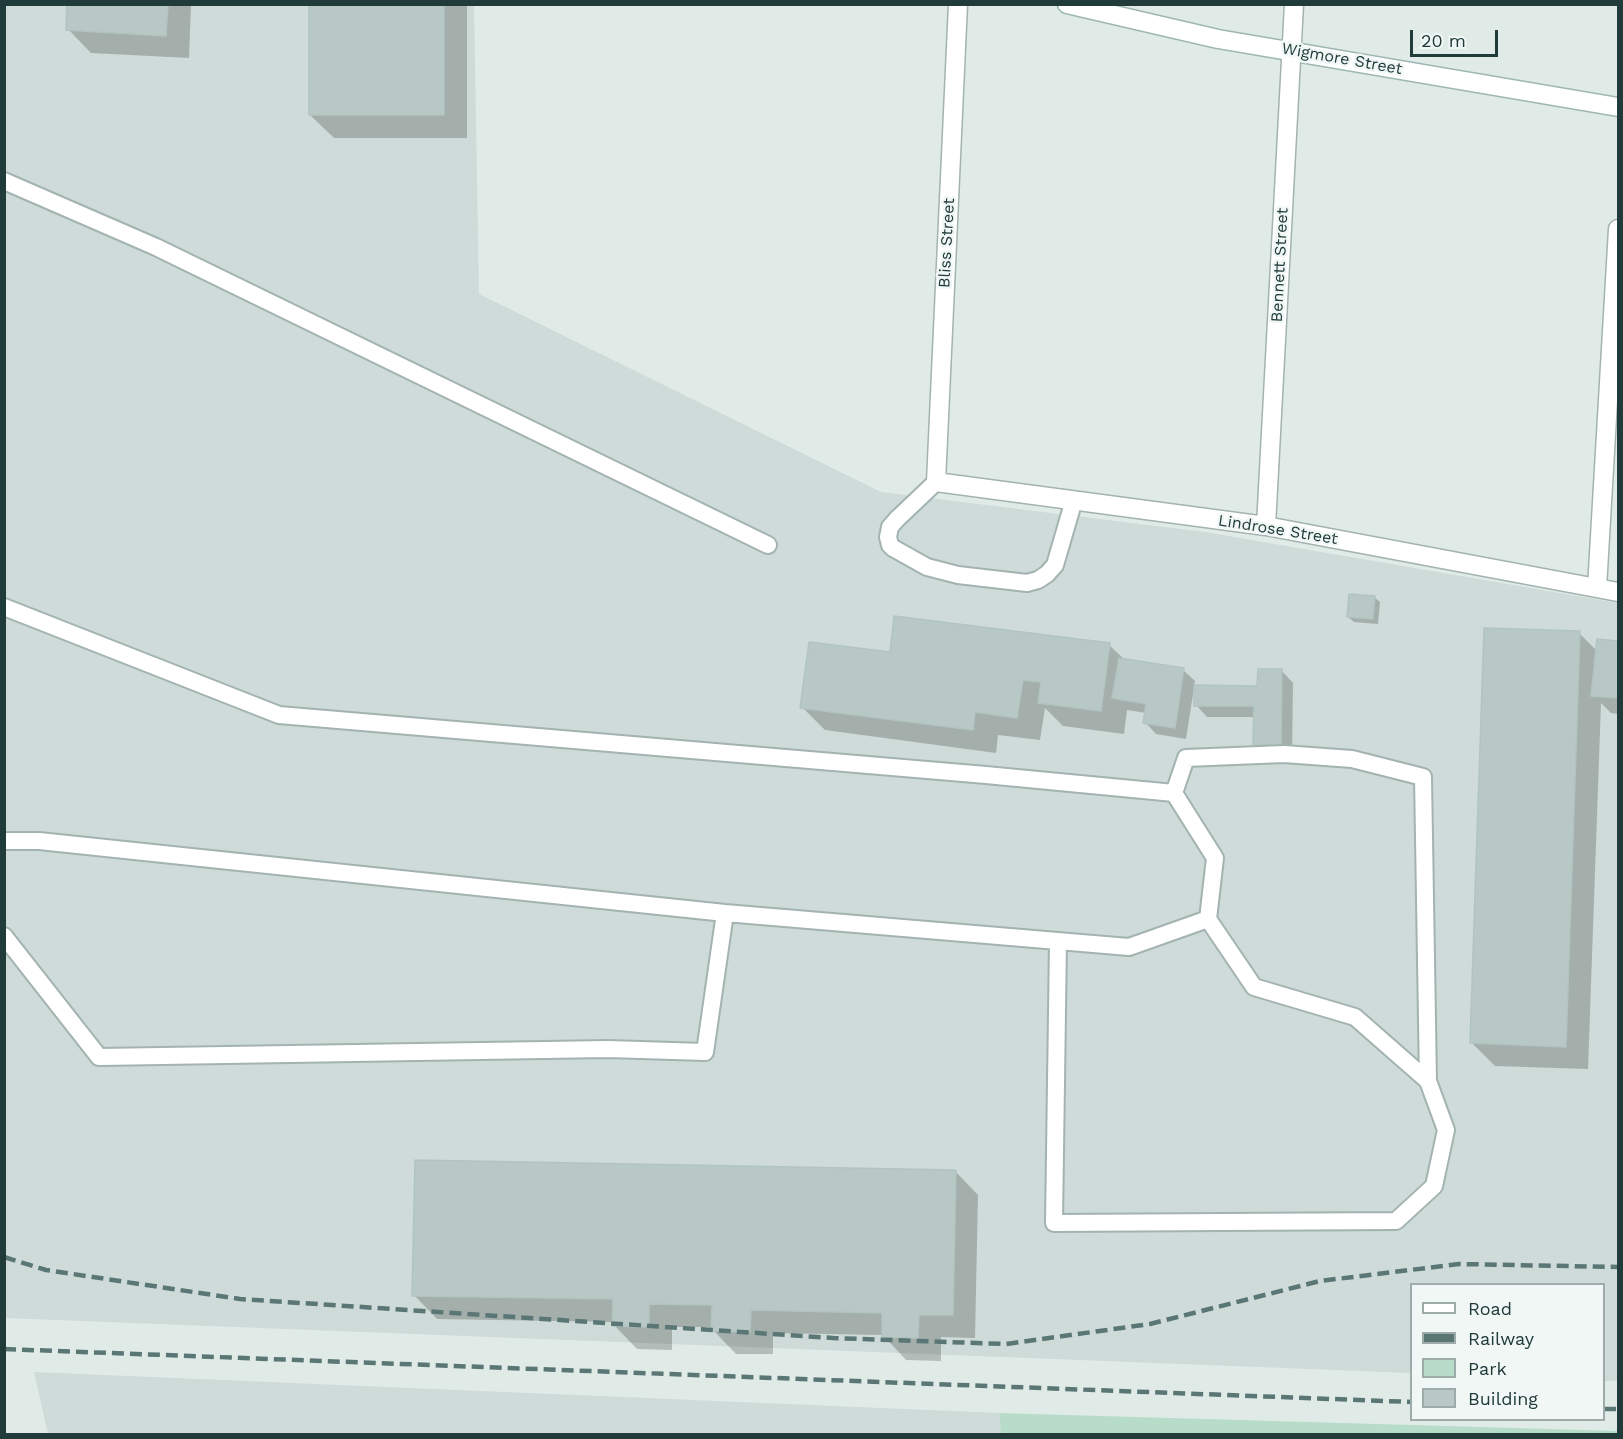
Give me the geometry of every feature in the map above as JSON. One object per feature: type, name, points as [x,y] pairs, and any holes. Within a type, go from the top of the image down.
[{"type":"street","name":"Bliss Street","points":[[936,482],[958,4]]},
{"type":"street","name":"Wigmore Street","points":[[1067,4],[1218,39],[1618,107]]},
{"type":"street","name":"Bennett Street","points":[[1266,526],[1294,4]]},
{"type":"street","points":[[1597,588],[1618,229]]},
{"type":"street","name":"Lindrose Street","points":[[936,482],[1266,526],[1618,592]]},
{"type":"lane","points":[[4,181],[167,252],[768,545]]},
{"type":"lane","points":[[936,482],[890,527],[888,537],[893,548],[927,567],[958,575],[1027,583],[1038,580],[1055,565],[1074,500]]},
{"type":"lane","points":[[4,607],[279,715],[962,772],[1174,793]]},
{"type":"lane","points":[[1058,941],[1054,1223],[1396,1221],[1434,1186],[1446,1130],[1428,1081],[1422,777],[1352,759],[1284,754],[1186,759],[1174,793]]},
{"type":"lane","points":[[1174,793],[1215,858],[1208,919],[1254,987],[1355,1017],[1428,1081]]},
{"type":"lane","points":[[4,841],[39,841],[725,913],[1129,947],[1208,919]]},
{"type":"lane","points":[[4,936],[99,1057],[608,1049],[705,1052],[725,913]]},
{"type":"shaded area","points":[[5,5],[474,5],[479,294],[881,492],[1205,532],[1618,603],[1618,1381],[1605,1381],[1605,1283],[1410,1283],[1410,1373],[5,1318]]},
{"type":"shaded area","points":[[34,1372],[999,1413],[1001,1434],[48,1434]]},
{"type":"green space","points":[[999,1413],[1618,1431],[1618,1434],[1001,1434]]},
{"type":"building","points":[[67,4],[168,4],[166,36],[66,30]]},
{"type":"building","points":[[309,4],[444,4],[444,115],[309,115]]},
{"type":"building","points":[[1349,594],[1375,596],[1373,619],[1347,617]]},
{"type":"building","points":[[894,616],[1110,643],[1101,711],[1038,703],[1041,682],[1023,680],[1017,718],[975,712],[973,730],[800,708],[809,642],[890,652]]},
{"type":"building","points":[[1484,628],[1580,631],[1566,1047],[1470,1043]]},
{"type":"building","points":[[1597,639],[1618,641],[1618,698],[1591,696]]},
{"type":"building","points":[[1119,658],[1184,668],[1175,728],[1143,723],[1146,704],[1112,698]]},
{"type":"building","points":[[1258,669],[1282,669],[1281,746],[1253,745],[1254,706],[1194,706],[1194,685],[1257,686]]},
{"type":"building","points":[[415,1160],[956,1170],[953,1315],[919,1315],[918,1338],[882,1337],[882,1313],[751,1310],[750,1332],[711,1331],[712,1305],[649,1304],[649,1327],[612,1326],[613,1299],[412,1296]]},
{"type":"railway","points":[[4,1257],[46,1270],[240,1299],[833,1338],[1006,1344],[1150,1324],[1320,1281],[1459,1264],[1618,1267]]},
{"type":"railway","points":[[4,1349],[1410,1402]]},
{"type":"railway","points":[[1605,1409],[1618,1409]]}]
